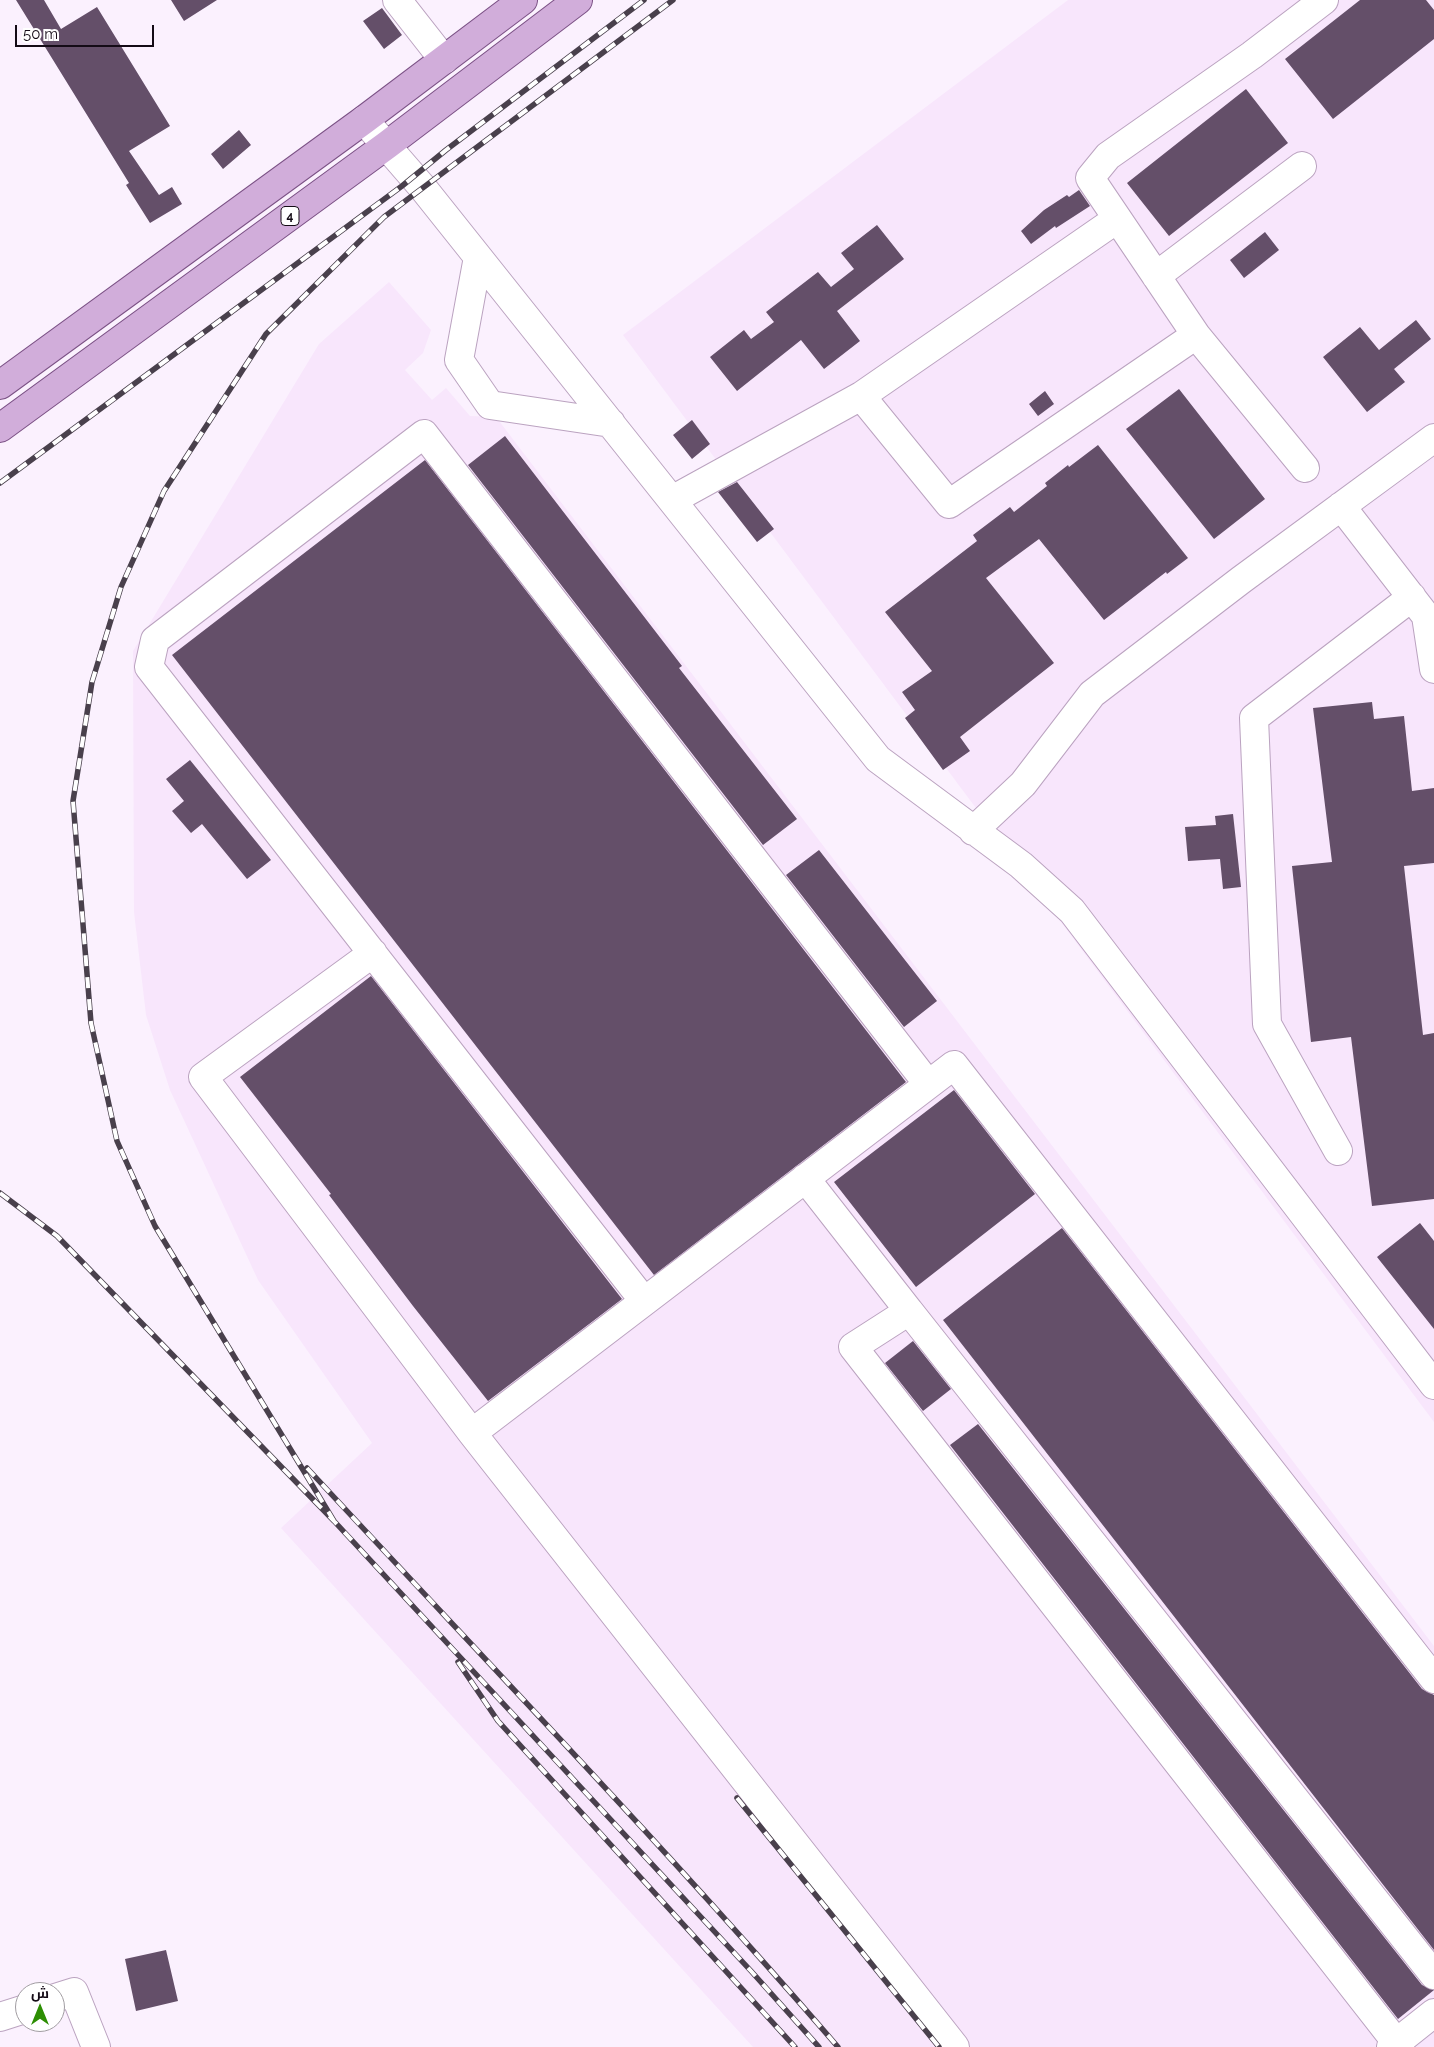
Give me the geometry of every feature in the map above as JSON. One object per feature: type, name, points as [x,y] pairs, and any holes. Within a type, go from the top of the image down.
[{"type":"main road","points":[[0,385],[364,120],[523,0]]},
{"type":"main road","name":"4","points":[[0,428],[386,145],[578,0]]},
{"type":"street","points":[[397,0],[444,60]]},
{"type":"street","points":[[1305,468],[1196,335],[1090,178],[1108,156],[1252,55],[1324,0]]},
{"type":"street","points":[[364,120],[478,257],[878,759],[1021,865],[1072,911],[1434,1385]]},
{"type":"street","points":[[1156,276],[1302,166]]},
{"type":"street","points":[[672,500],[861,396],[1117,219]]},
{"type":"street","points":[[478,257],[459,360],[490,405],[611,423]]},
{"type":"street","points":[[861,396],[950,504],[1196,335]]},
{"type":"street","points":[[644,1301],[149,666],[155,640],[424,434],[928,1084]]},
{"type":"street","points":[[973,831],[1023,784],[1092,694],[1434,438]]},
{"type":"street","points":[[1341,506],[1426,616],[1434,669]]},
{"type":"street","points":[[1338,1151],[1267,1024],[1254,718],[1412,597]]},
{"type":"street","points":[[373,953],[203,1077],[472,1433],[955,2047]]},
{"type":"street","points":[[472,1433],[954,1065],[1434,1678]]},
{"type":"street","points":[[805,1178],[1434,1975]]},
{"type":"street","points":[[909,1311],[853,1347],[1396,2046],[1434,2013]]},
{"type":"street","points":[[65,1995],[74,1992],[96,2047]]},
{"type":"street","points":[[0,2017],[15,2012]]},
{"type":"shaded area","points":[[1068,0],[1434,0],[1434,1422],[623,335]]},
{"type":"shaded area","points":[[389,282],[431,330],[423,353],[405,370],[432,400],[446,388],[470,416],[496,417],[1434,1646],[1434,2047],[753,2047],[281,1528],[372,1443],[258,1280],[170,1090],[146,1015],[134,912],[133,651],[319,344]]},
{"type":"building","points":[[16,0],[44,0],[61,29],[97,7],[170,126],[129,151],[159,195],[172,187],[182,204],[150,223],[126,185],[129,183]]},
{"type":"building","points":[[171,0],[217,0],[184,21]]},
{"type":"building","points":[[1360,0],[1426,0],[1434,10],[1434,39],[1333,119],[1285,59]]},
{"type":"building","points":[[382,8],[402,35],[384,49],[363,21]]},
{"type":"building","points":[[1246,89],[1288,143],[1169,236],[1127,183]]},
{"type":"building","points":[[239,130],[251,145],[223,169],[211,154]]},
{"type":"building","points":[[1079,190],[1090,206],[1056,228],[1055,226],[1031,244],[1021,231],[1044,210],[1067,195],[1069,197]]},
{"type":"building","points":[[877,225],[904,259],[837,311],[860,341],[824,369],[801,340],[737,391],[710,357],[744,330],[751,339],[774,322],[766,312],[818,272],[831,287],[854,269],[841,253]]},
{"type":"building","points":[[1265,232],[1279,250],[1244,278],[1230,260]]},
{"type":"building","points":[[1416,320],[1431,339],[1394,369],[1405,382],[1367,412],[1323,357],[1360,327],[1379,350]]},
{"type":"building","points":[[1179,389],[1265,499],[1214,539],[1126,429]]},
{"type":"building","points":[[1045,391],[1054,404],[1038,416],[1029,404]]},
{"type":"building","points":[[692,420],[710,444],[692,459],[673,435]]},
{"type":"building","points":[[505,436],[682,666],[679,668],[797,819],[763,845],[468,465]]},
{"type":"building","points":[[1098,445],[1188,558],[1167,574],[1166,572],[1104,620],[1039,539],[986,578],[1054,663],[960,737],[970,751],[943,770],[905,718],[915,710],[902,692],[932,671],[885,612],[977,541],[973,535],[1010,507],[1014,512],[1047,486],[1045,483]]},
{"type":"building","points":[[425,460],[906,1082],[654,1275],[172,655]]},
{"type":"building","points":[[737,482],[774,529],[757,542],[718,492]]},
{"type":"building","points":[[1372,702],[1374,719],[1404,716],[1412,791],[1434,788],[1434,863],[1404,866],[1423,1035],[1434,1033],[1434,1199],[1372,1206],[1351,1037],[1311,1042],[1292,866],[1332,862],[1313,708]]},
{"type":"building","points":[[190,760],[271,860],[247,879],[202,824],[191,833],[172,811],[184,801],[166,779]]},
{"type":"building","points":[[1233,814],[1241,887],[1223,889],[1220,859],[1188,861],[1185,827],[1216,825],[1215,816]]},
{"type":"building","points":[[819,850],[937,1001],[904,1027],[786,875]]},
{"type":"building","points":[[371,976],[622,1299],[488,1401],[413,1306],[329,1195],[331,1194],[240,1077]]},
{"type":"building","points":[[954,1090],[1035,1194],[916,1287],[834,1182]]},
{"type":"building","points":[[1420,1223],[1434,1241],[1434,1329],[1377,1257]]},
{"type":"building","points":[[1062,1228],[1422,1689],[1434,1695],[1434,1950],[943,1320]]},
{"type":"building","points":[[913,1341],[951,1389],[923,1411],[885,1363]]},
{"type":"building","points":[[978,1424],[1422,1985],[1434,1990],[1398,2019],[950,1445]]},
{"type":"building","points":[[166,1950],[178,2001],[136,2011],[125,1959]]},
{"type":"railway","points":[[0,483],[402,186],[446,150],[644,0]]},
{"type":"railway","points":[[334,1521],[155,1226],[117,1141],[91,1023],[73,801],[92,682],[121,587],[164,491],[266,334],[384,217],[673,0]]},
{"type":"railway","points":[[0,1193],[57,1236],[334,1521],[751,1971],[819,2047]]},
{"type":"railway","points":[[307,1468],[642,1827],[838,2047]]},
{"type":"railway","points":[[458,1662],[498,1721],[795,2047]]},
{"type":"railway","points":[[737,1798],[939,2047]]}]
